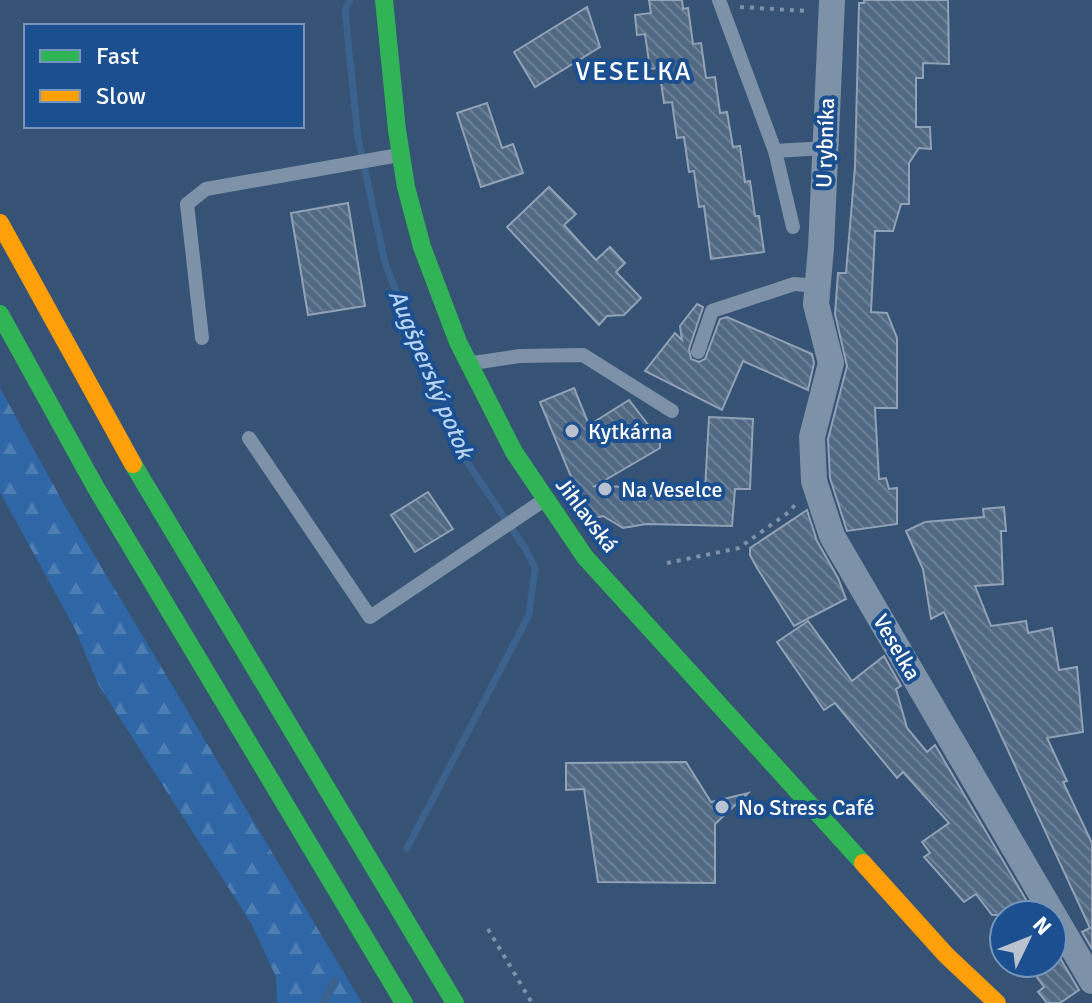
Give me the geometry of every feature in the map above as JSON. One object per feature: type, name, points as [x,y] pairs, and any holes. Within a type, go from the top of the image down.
[{"type":"main road","name":"Jihlavská","points":[[384,0],[390,77],[401,155],[422,247],[468,364],[514,452],[585,557],[946,955],[997,1003]]},
{"type":"main road","points":[[0,223],[134,465],[455,1003]]},
{"type":"main road","points":[[0,314],[104,502],[404,1003]]},
{"type":"main road","name":"Jihlavská","points":[[946,955],[974,1003]]},
{"type":"street","name":"U rybníka","points":[[819,286],[831,6]]},
{"type":"street","name":"Veselka","points":[[819,286],[816,304],[831,363],[812,437],[814,481],[832,536],[1092,981]]},
{"type":"lane","points":[[720,3],[775,151],[793,227]]},
{"type":"lane","points":[[775,151],[825,148]]},
{"type":"lane","points":[[202,338],[187,204],[206,189],[401,155]]},
{"type":"lane","points":[[698,352],[712,311],[794,284],[819,286]]},
{"type":"lane","points":[[468,364],[520,356],[583,355],[672,411]]},
{"type":"lane","points":[[249,438],[370,617],[544,500]]},
{"type":"path","points":[[720,3],[831,6]]},
{"type":"path","points":[[667,563],[739,548],[789,512],[814,481]]},
{"type":"path","points":[[488,929],[532,1003]]},
{"type":"green space","points":[[0,388],[65,506],[362,1003],[277,1003],[276,977],[251,923],[98,684],[75,629],[0,492]]},
{"type":"building","points":[[649,0],[682,0],[683,9],[688,8],[693,44],[701,43],[706,78],[715,77],[720,113],[727,112],[733,147],[740,146],[745,182],[750,181],[755,216],[759,216],[764,252],[711,259],[704,206],[699,207],[694,171],[689,172],[684,137],[677,138],[672,102],[664,103],[659,68],[650,69],[645,34],[637,35],[635,15],[651,13]]},
{"type":"building","points":[[864,0],[948,0],[949,64],[923,63],[923,78],[916,78],[916,127],[930,127],[931,149],[919,148],[909,163],[909,204],[901,204],[893,231],[875,231],[871,312],[887,313],[897,338],[897,408],[875,408],[879,479],[886,478],[889,489],[897,488],[897,524],[847,531],[830,478],[828,439],[847,366],[835,314],[838,273],[846,273],[855,167],[859,3],[864,3]]},
{"type":"building","points":[[587,7],[600,47],[535,87],[514,52]]},
{"type":"building","points":[[487,103],[502,148],[513,144],[523,173],[481,187],[457,113]]},
{"type":"building","points":[[549,187],[576,214],[564,225],[596,260],[610,247],[625,263],[616,272],[641,298],[624,315],[607,316],[599,325],[507,227]]},
{"type":"building","points":[[348,203],[365,306],[308,315],[291,213]]},
{"type":"building","points":[[697,304],[703,307],[689,349],[691,359],[699,362],[705,359],[720,319],[727,317],[812,354],[814,363],[808,390],[743,361],[722,410],[645,371],[675,333],[682,340],[680,326]]},
{"type":"building","points":[[574,388],[589,425],[629,400],[660,440],[660,448],[595,486],[634,487],[640,501],[668,488],[705,490],[709,417],[753,419],[750,489],[735,489],[732,526],[646,524],[623,528],[603,516],[589,520],[540,402]]},
{"type":"building","points":[[428,492],[453,529],[415,552],[391,515]]},
{"type":"building","points":[[1004,507],[1006,531],[1001,531],[1003,584],[975,586],[991,626],[1026,621],[1028,633],[1052,628],[1059,670],[1077,667],[1083,732],[1047,738],[1067,781],[1063,782],[1092,843],[1092,949],[1082,932],[1090,928],[944,612],[931,619],[923,569],[906,531],[925,522],[984,517],[983,509]]},
{"type":"building","points":[[807,510],[817,541],[846,599],[794,626],[757,568],[750,548]]},
{"type":"building","points":[[808,621],[852,681],[884,656],[901,686],[896,689],[907,728],[927,752],[935,745],[1026,899],[988,899],[988,910],[976,894],[964,902],[924,857],[930,853],[922,842],[949,823],[903,772],[897,778],[835,703],[824,710],[777,642]]},
{"type":"building","points":[[686,762],[711,802],[748,793],[715,824],[715,883],[598,882],[584,789],[566,790],[566,763]]},
{"type":"building","points":[[1068,972],[1079,990],[1060,1003],[1047,1003],[1038,992],[1044,987],[1038,979],[1068,979]]},
{"type":"waterway","name":"Augšperský potok","points":[[350,0],[345,10],[358,138],[385,263],[457,447],[525,548],[535,568],[529,615],[407,848]]},
{"type":"waterway","name":"Augšperský potok","points":[[323,1003],[335,980]]},
{"type":"traffic: fast","points":[[384,0],[397,130],[406,187],[422,247],[458,342],[514,452],[585,557],[863,863]]},
{"type":"traffic: fast","points":[[0,314],[96,488],[404,1003]]},
{"type":"traffic: fast","points":[[133,464],[455,1003]]},
{"type":"traffic: slow","points":[[0,223],[133,464]]},
{"type":"traffic: slow","points":[[863,863],[946,955],[997,1003]]},
{"type":"place","name":"Kytkárna","points":[[572,431]]},
{"type":"place","name":"Na Veselce","points":[[605,489]]},
{"type":"place","name":"No Stress Café","points":[[722,807]]},
{"type":"district","name":"VESELKA","points":[[634,72]]}]
